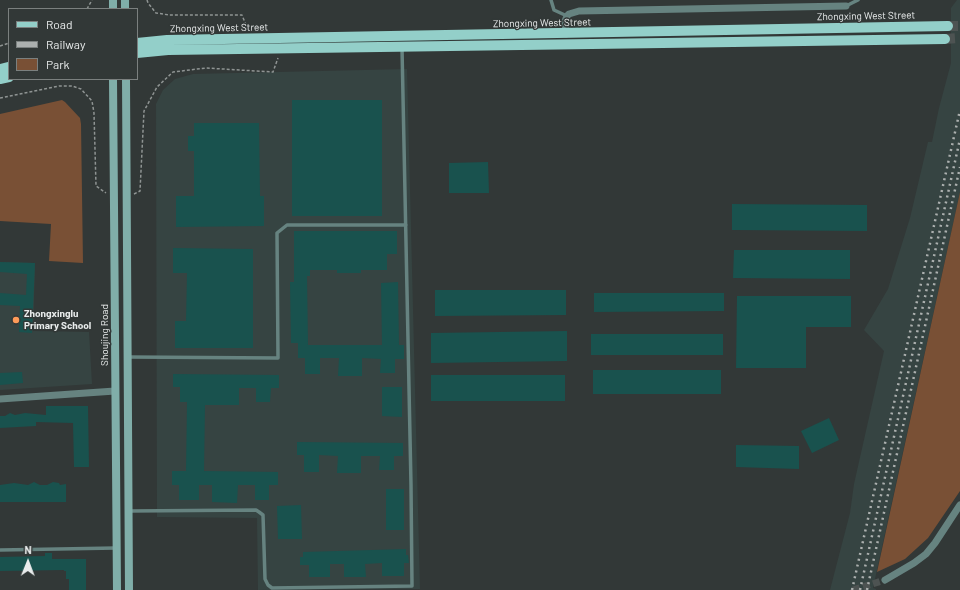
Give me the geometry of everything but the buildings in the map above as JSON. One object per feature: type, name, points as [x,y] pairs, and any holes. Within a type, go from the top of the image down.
[{"type":"main road","name":"Zhongxing West Street","points":[[138,43],[168,40],[948,26]]},
{"type":"main road","points":[[138,53],[168,50],[945,38]]},
{"type":"main road","name":"Shoujing Road","points":[[113,80],[117,590]]},
{"type":"main road","points":[[126,80],[129,590]]},
{"type":"street","points":[[566,34],[567,16],[579,11],[846,6]]},
{"type":"street","points":[[0,399],[115,391]]},
{"type":"street","points":[[885,580],[926,554],[960,505]]},
{"type":"lane","points":[[551,0],[554,10],[567,16]]},
{"type":"lane","points":[[846,6],[857,2],[858,0]]},
{"type":"lane","points":[[128,511],[256,510],[263,515],[265,579],[268,585],[272,588],[412,586],[402,47]]},
{"type":"lane","points":[[128,357],[278,358],[277,233],[287,225],[406,225]]},
{"type":"lane","points":[[0,550],[116,548]]},
{"type":"path","points":[[148,0],[148,3],[156,13],[169,15],[242,15],[252,39]]},
{"type":"path","points":[[127,198],[140,192],[144,111],[157,87],[173,72],[206,68],[274,72],[282,49]]},
{"type":"path","points":[[0,98],[59,86],[72,86],[80,89],[92,101],[94,113],[96,186],[114,198]]},
{"type":"shaded area","points":[[957,0],[960,0],[960,192],[873,588],[876,590],[830,590],[850,513],[854,484],[884,351],[864,330],[888,289],[910,218],[928,142],[932,142],[951,63],[951,8]]},
{"type":"shaded area","points":[[407,69],[420,589],[258,590],[257,518],[157,517],[156,104],[163,90],[175,79],[193,74]]},
{"type":"shaded area","name":"Zhongxinglu Primary School","points":[[0,262],[35,263],[33,331],[89,332],[92,384],[0,390]]},
{"type":"green space","points":[[62,100],[80,118],[81,124],[83,263],[49,261],[51,224],[0,221],[0,114]]},
{"type":"green space","points":[[960,192],[960,491],[928,538],[905,559],[877,572]]},
{"type":"tunnel","points":[[948,26],[960,26]]},
{"type":"tunnel","points":[[945,39],[960,38]]},
{"type":"tunnel","points":[[853,590],[885,580]]},
{"type":"railway","points":[[852,590],[960,110]]},
{"type":"railway","points":[[860,590],[960,139]]},
{"type":"railway","points":[[867,590],[960,167]]},
{"type":"place","name":"Zhongxinglu Primary School","points":[[16,320]]}]
